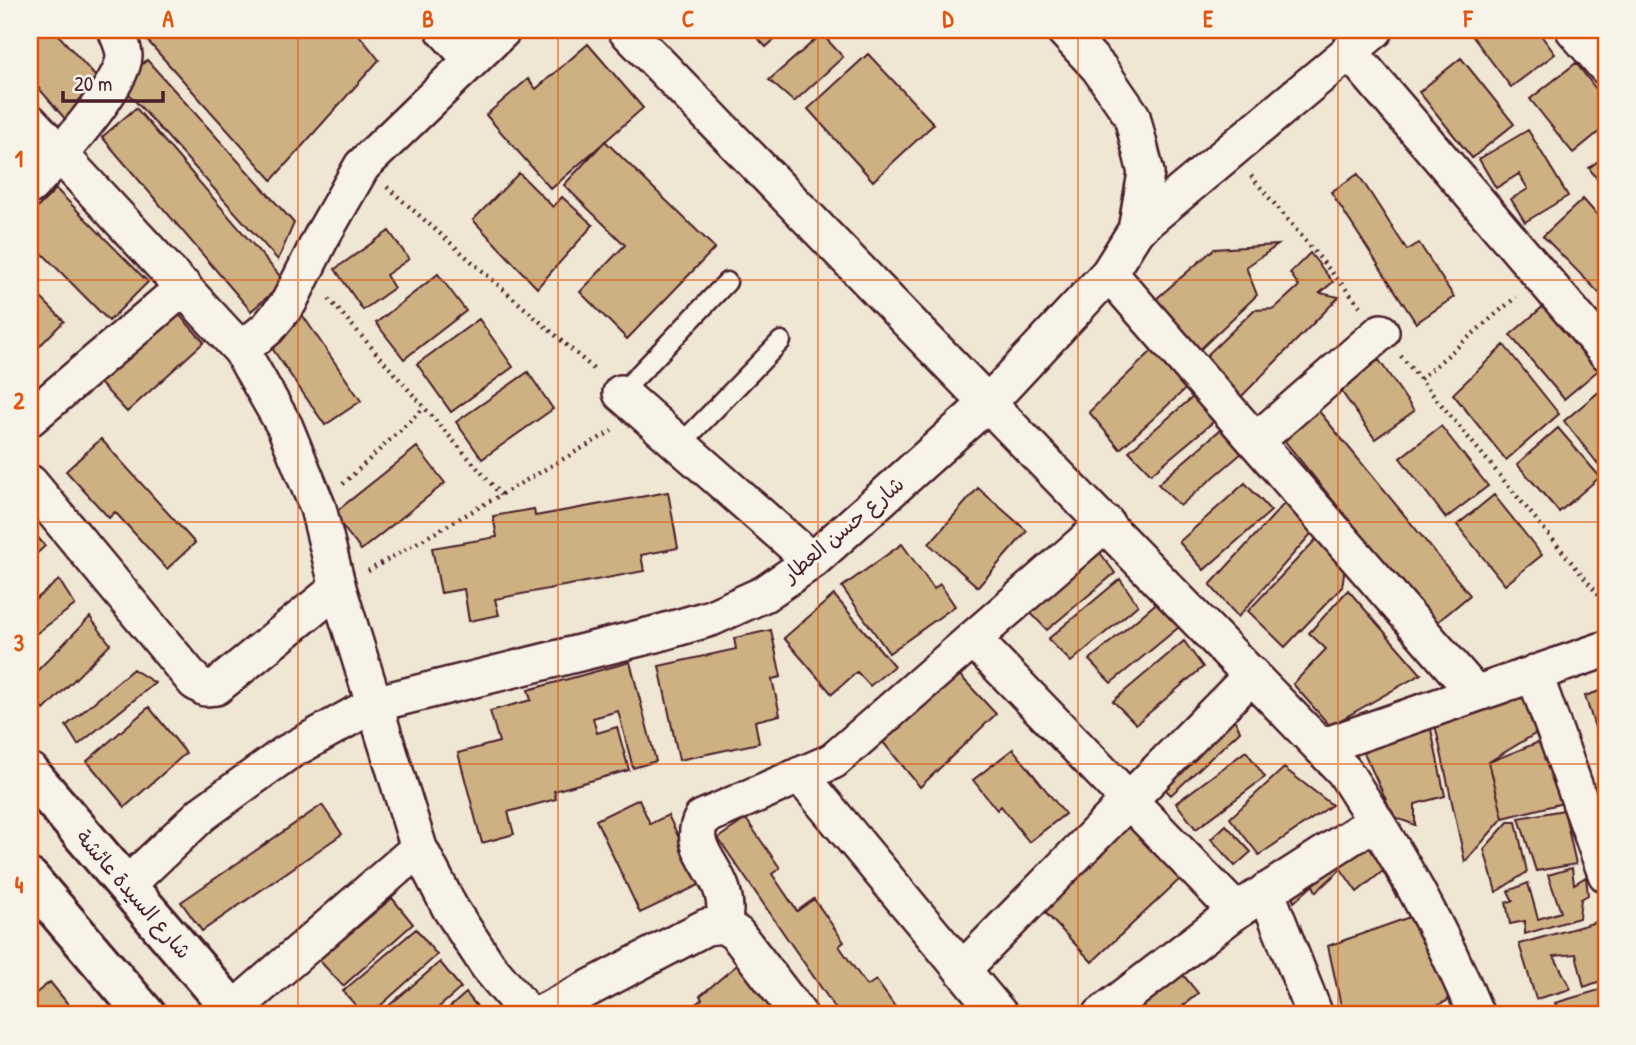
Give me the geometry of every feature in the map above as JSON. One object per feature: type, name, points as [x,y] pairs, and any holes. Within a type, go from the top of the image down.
[{"type":"street","points":[[30,186],[60,156],[117,78],[124,56],[116,30]]},
{"type":"street","points":[[444,30],[472,60]]},
{"type":"street","points":[[241,350],[268,328],[289,302],[322,236],[362,166],[503,30]]},
{"type":"street","points":[[626,30],[1344,771],[1403,862],[1453,958],[1476,1015]]},
{"type":"street","name":"شارع حسن العطار","points":[[127,885],[202,814],[285,754],[374,704],[711,618],[764,594],[812,561],[989,402],[1109,273],[1136,230],[1146,173],[1132,116],[1099,68],[1064,30]]},
{"type":"street","points":[[1574,30],[1606,67]]},
{"type":"street","points":[[1136,230],[1362,41],[1541,276],[1606,352]]},
{"type":"street","points":[[30,122],[241,350],[285,426],[318,508],[338,589],[419,848],[458,920],[488,966],[529,1015]]},
{"type":"street","points":[[1109,273],[1475,693]]},
{"type":"street","points":[[30,418],[184,287]]},
{"type":"street","points":[[1256,441],[1381,332]]},
{"type":"street","points":[[632,403],[812,561]]},
{"type":"street","points":[[30,482],[195,682],[205,688],[216,687],[338,589]]},
{"type":"street","points":[[723,925],[728,907],[724,889],[696,842],[696,829],[702,818],[832,761],[1106,523]]},
{"type":"street","points":[[973,639],[1236,911]]},
{"type":"street","points":[[1321,747],[1606,649]]},
{"type":"street","points":[[1534,673],[1606,874]]},
{"type":"street","points":[[962,970],[1252,675]]},
{"type":"street","name":"شارع السيدة عائشة","points":[[30,773],[235,1013]]},
{"type":"street","points":[[800,775],[1000,1015]]},
{"type":"street","points":[[1101,1015],[1236,911],[1377,821]]},
{"type":"street","points":[[235,1013],[419,848]]},
{"type":"street","points":[[31,882],[146,1015]]},
{"type":"street","points":[[1266,891],[1307,1013]]},
{"type":"street","points":[[538,1015],[706,927],[723,925],[737,934],[799,1015]]},
{"type":"lane","points":[[632,403],[727,282]]},
{"type":"lane","points":[[680,445],[781,341]]},
{"type":"path","points":[[1231,151],[1606,604]]},
{"type":"path","points":[[338,589],[501,495],[632,403],[362,166]]},
{"type":"path","points":[[305,272],[501,495]]},
{"type":"path","points":[[1420,379],[1541,276]]},
{"type":"path","points":[[318,508],[424,408]]},
{"type":"building","points":[[30,30],[54,30],[104,86],[66,120],[30,78]]},
{"type":"building","points":[[157,30],[355,30],[379,60],[272,180],[146,39]]},
{"type":"building","points":[[750,30],[785,30],[766,47]]},
{"type":"building","points":[[1474,30],[1537,30],[1555,54],[1511,87],[1470,33]]},
{"type":"building","points":[[822,34],[843,57],[794,102],[769,80]]},
{"type":"building","points":[[588,44],[643,108],[551,189],[486,115],[528,79],[536,89]]},
{"type":"building","points":[[868,54],[934,124],[873,181],[808,109]]},
{"type":"building","points":[[1461,58],[1514,124],[1472,158],[1419,92]]},
{"type":"building","points":[[147,60],[294,223],[278,260],[120,84]]},
{"type":"building","points":[[1576,63],[1596,89],[1599,87],[1606,96],[1606,126],[1573,153],[1530,99]]},
{"type":"building","points":[[136,108],[285,282],[251,311],[102,137]]},
{"type":"building","points":[[1528,130],[1568,196],[1525,222],[1511,199],[1528,189],[1519,174],[1496,188],[1479,159]]},
{"type":"building","points":[[605,141],[715,248],[627,339],[580,292],[625,245],[564,185]]},
{"type":"building","points":[[1606,155],[1606,191],[1589,168]]},
{"type":"building","points":[[519,173],[553,207],[562,197],[593,225],[537,288],[473,220]]},
{"type":"building","points":[[1358,174],[1407,250],[1419,243],[1454,297],[1416,323],[1331,192]]},
{"type":"building","points":[[56,189],[148,282],[109,321],[30,241],[30,215]]},
{"type":"building","points":[[1583,199],[1606,225],[1606,287],[1599,293],[1543,236]]},
{"type":"building","points":[[389,231],[409,259],[386,275],[394,288],[363,310],[335,269]]},
{"type":"building","points":[[1278,245],[1246,267],[1257,295],[1187,362],[1148,306],[1214,249]]},
{"type":"building","points":[[1310,253],[1333,282],[1320,293],[1339,297],[1238,400],[1201,361],[1254,310],[1274,309],[1299,286],[1290,273]]},
{"type":"building","points":[[438,274],[466,311],[404,359],[376,323]]},
{"type":"building","points":[[30,287],[64,321],[30,356]]},
{"type":"building","points":[[1546,304],[1601,368],[1564,399],[1510,335]]},
{"type":"building","points":[[176,311],[204,342],[127,412],[99,382]]},
{"type":"building","points":[[301,313],[361,401],[325,425],[265,338]]},
{"type":"building","points":[[479,319],[513,367],[451,412],[417,364]]},
{"type":"building","points":[[1161,342],[1192,383],[1120,449],[1089,412]]},
{"type":"building","points":[[1504,345],[1559,414],[1506,460],[1453,394]]},
{"type":"building","points":[[1379,360],[1414,411],[1375,439],[1339,388]]},
{"type":"building","points":[[528,372],[553,409],[482,459],[456,422]]},
{"type":"building","points":[[1606,386],[1606,474],[1564,421]]},
{"type":"building","points":[[1200,391],[1219,417],[1151,474],[1129,451]]},
{"type":"building","points":[[1318,410],[1470,595],[1434,625],[1283,439]]},
{"type":"building","points":[[1228,423],[1249,447],[1180,506],[1158,484]]},
{"type":"building","points":[[1441,426],[1488,486],[1446,518],[1400,458]]},
{"type":"building","points":[[1558,428],[1600,477],[1559,512],[1517,464]]},
{"type":"building","points":[[101,439],[195,543],[167,569],[115,512],[109,518],[66,471]]},
{"type":"building","points":[[417,447],[445,483],[361,550],[333,514]]},
{"type":"building","points":[[1245,483],[1271,511],[1204,570],[1179,542]]},
{"type":"building","points":[[978,488],[1027,531],[978,587],[929,544]]},
{"type":"building","points":[[668,492],[678,548],[641,555],[644,571],[495,599],[499,615],[469,621],[464,589],[441,593],[432,548],[497,537],[493,516],[534,509],[535,516]]},
{"type":"building","points":[[1293,494],[1317,527],[1238,617],[1210,585]]},
{"type":"building","points":[[1494,495],[1542,555],[1505,585],[1457,525]]},
{"type":"building","points":[[30,528],[45,546],[30,560]]},
{"type":"building","points":[[1322,533],[1346,560],[1342,587],[1285,647],[1248,611]]},
{"type":"building","points":[[902,544],[934,589],[940,584],[955,606],[889,653],[842,587]]},
{"type":"building","points":[[1096,547],[1115,573],[1047,630],[1025,607]]},
{"type":"building","points":[[1120,579],[1138,605],[1071,662],[1048,639]]},
{"type":"building","points":[[59,580],[75,605],[30,638],[30,604]]},
{"type":"building","points":[[1348,590],[1421,674],[1330,726],[1293,684],[1326,649],[1309,633]]},
{"type":"building","points":[[834,595],[894,666],[870,686],[857,672],[832,694],[784,638]]},
{"type":"building","points":[[1160,600],[1179,627],[1111,683],[1089,660]]},
{"type":"building","points":[[90,617],[110,644],[44,710],[30,691],[30,678]]},
{"type":"building","points":[[771,630],[781,677],[772,679],[780,715],[755,721],[759,743],[679,760],[659,666],[736,649],[734,638]]},
{"type":"building","points":[[1184,641],[1203,667],[1136,724],[1113,701]]},
{"type":"building","points":[[630,662],[656,761],[633,768],[618,711],[593,718],[597,733],[617,727],[629,770],[554,791],[556,799],[508,812],[514,834],[482,843],[458,753],[499,742],[490,711],[531,700],[528,690]]},
{"type":"building","points":[[133,669],[155,683],[78,745],[66,726]]},
{"type":"building","points":[[955,670],[996,714],[920,787],[878,736]]},
{"type":"building","points":[[1606,689],[1606,738],[1599,740],[1585,696]]},
{"type":"building","points":[[1529,690],[1538,732],[1489,762],[1503,818],[1465,862],[1434,720]]},
{"type":"building","points":[[149,707],[186,753],[125,807],[87,761]]},
{"type":"building","points":[[1229,708],[1240,731],[1171,795],[1152,777]]},
{"type":"building","points":[[1428,715],[1445,796],[1415,804],[1415,825],[1394,817],[1359,742]]},
{"type":"building","points":[[1544,740],[1567,802],[1503,818],[1489,762]]},
{"type":"building","points":[[1013,749],[1065,814],[1029,842],[1001,806],[997,810],[973,780]]},
{"type":"building","points":[[1246,751],[1265,777],[1196,829],[1176,803]]},
{"type":"building","points":[[1284,768],[1332,805],[1259,855],[1230,818]]},
{"type":"building","points":[[639,799],[650,824],[668,815],[701,884],[640,913],[596,820]]},
{"type":"building","points":[[322,805],[342,834],[202,931],[181,902]]},
{"type":"building","points":[[1564,810],[1576,864],[1536,871],[1519,818]]},
{"type":"building","points":[[746,819],[780,868],[772,874],[797,911],[814,899],[844,942],[839,946],[867,986],[876,980],[901,1015],[840,1015],[718,838]]},
{"type":"building","points":[[1508,822],[1516,822],[1527,872],[1496,892],[1484,849]]},
{"type":"building","points":[[1127,823],[1180,879],[1092,962],[1039,906]]},
{"type":"building","points":[[1226,825],[1251,852],[1235,866],[1211,839]]},
{"type":"building","points":[[1369,834],[1405,890],[1396,897],[1383,871],[1357,892],[1341,869],[1316,892],[1313,885],[1294,902],[1286,884]]},
{"type":"building","points":[[1572,868],[1574,884],[1586,877],[1588,895],[1581,899],[1579,918],[1525,934],[1525,921],[1510,924],[1506,902],[1513,901],[1508,891],[1528,883],[1538,919],[1561,912],[1548,875]]},
{"type":"building","points":[[392,898],[413,924],[343,986],[319,960]]},
{"type":"building","points":[[1421,913],[1449,1000],[1417,1015],[1343,1015],[1328,946]]},
{"type":"building","points":[[1600,921],[1606,947],[1606,979],[1584,987],[1576,954],[1554,956],[1571,989],[1536,999],[1519,944]]},
{"type":"building","points":[[416,929],[437,955],[370,1015],[364,1015],[343,991]]},
{"type":"building","points":[[744,959],[791,1015],[682,1015],[702,999],[700,996]]},
{"type":"building","points":[[440,962],[461,988],[430,1015],[378,1015]]},
{"type":"building","points":[[1179,970],[1198,993],[1172,1015],[1122,1015]]},
{"type":"building","points":[[50,982],[77,1015],[30,1015],[30,998]]},
{"type":"building","points":[[1606,988],[1606,1015],[1560,1015],[1555,1003]]},
{"type":"building","points":[[466,993],[484,1015],[441,1015]]}]
